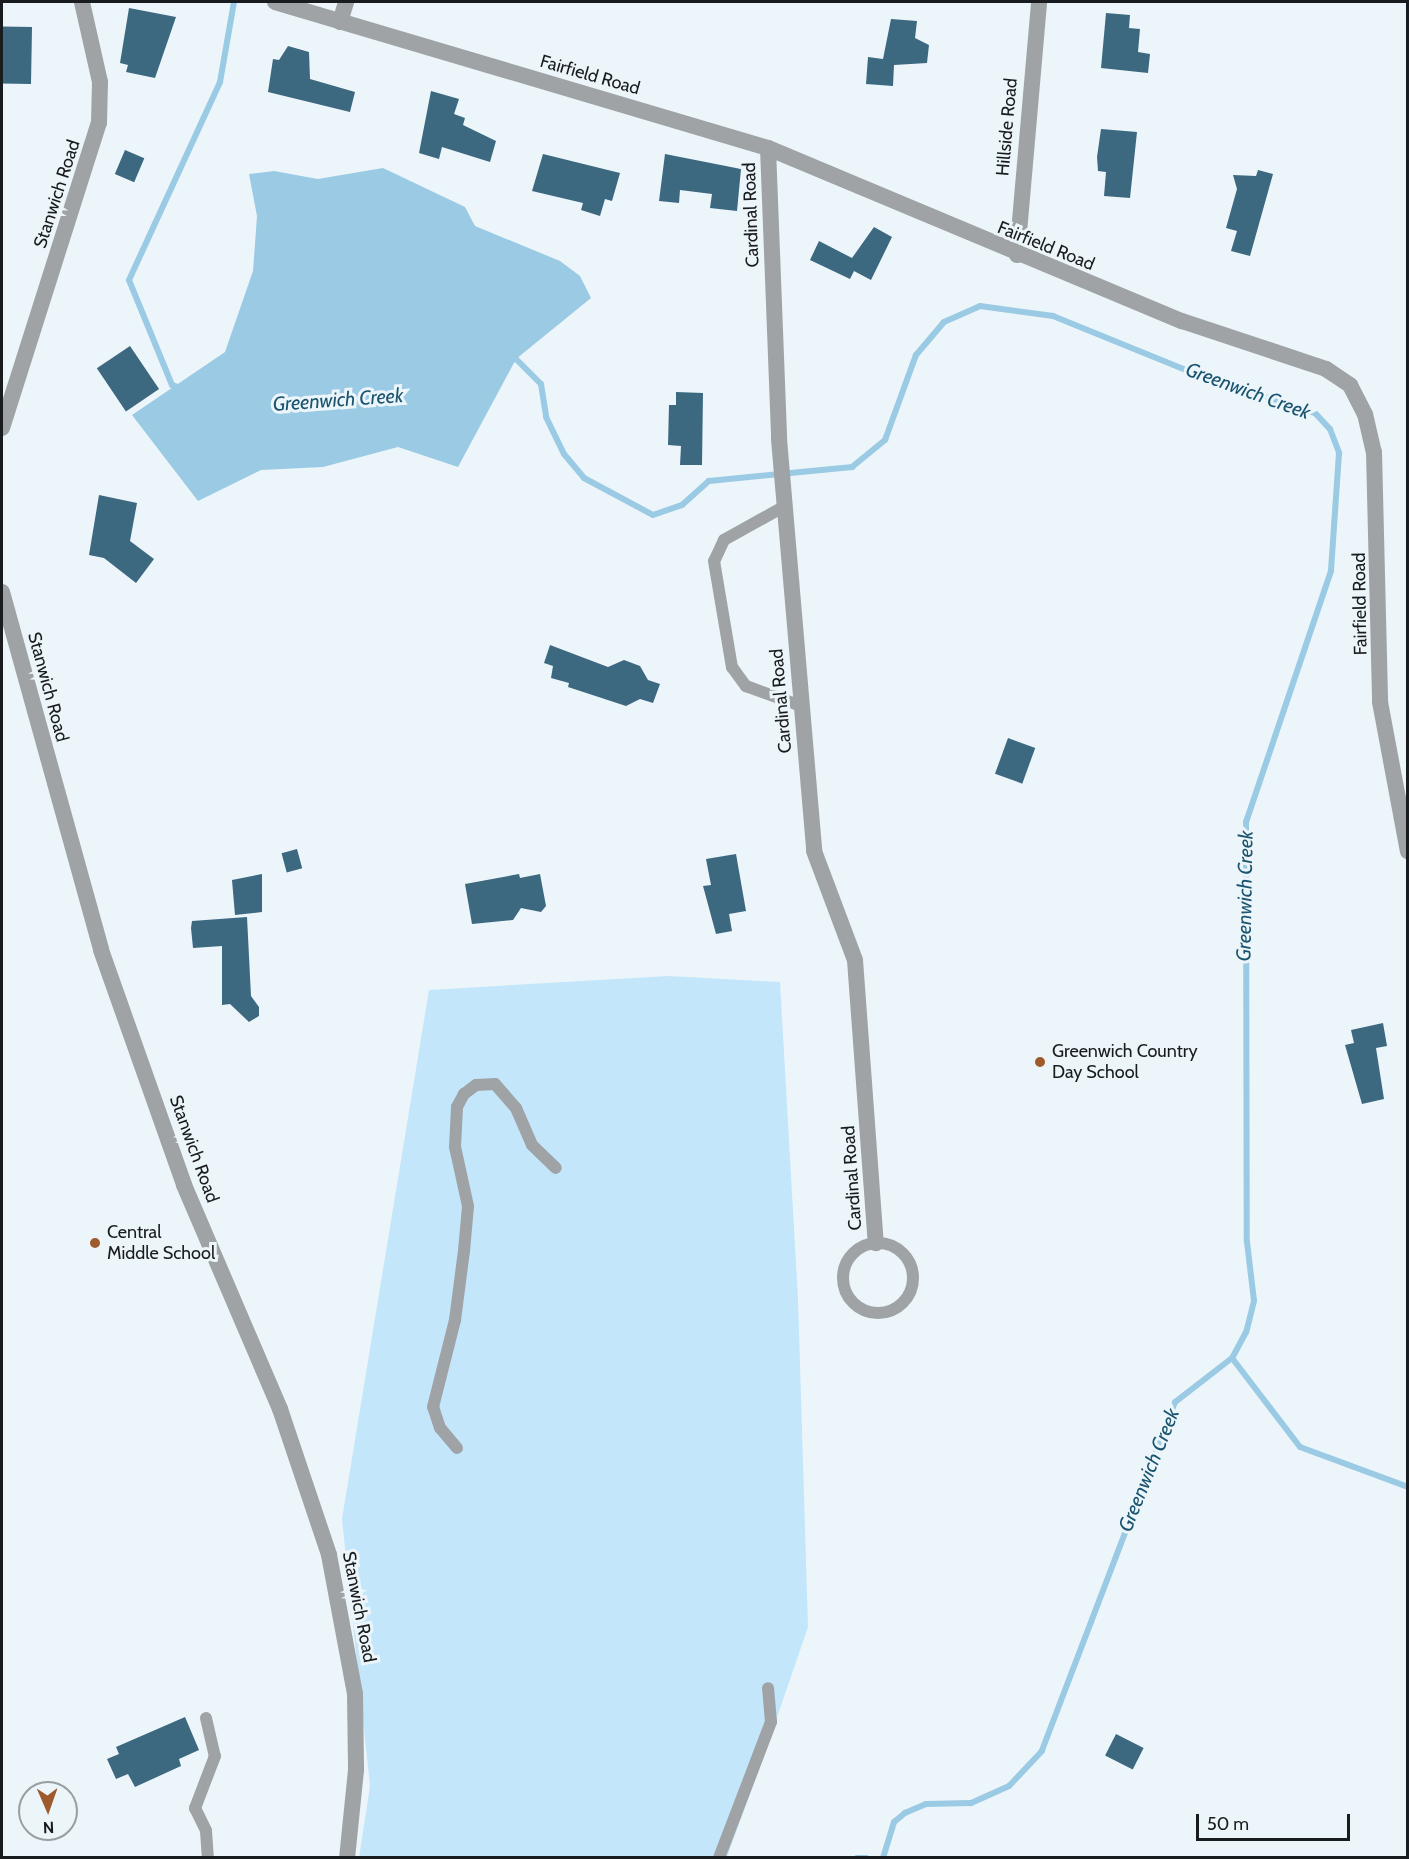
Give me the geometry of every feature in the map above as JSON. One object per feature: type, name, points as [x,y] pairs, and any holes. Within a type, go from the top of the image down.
[{"type":"street","name":"Stanwich Road","points":[[2,428],[99,123],[100,81],[82,2]]},
{"type":"street","name":"Fairfield Road","points":[[275,2],[768,148],[1017,255],[1182,321],[1326,369],[1350,386],[1365,414],[1374,452],[1380,702],[1407,851]]},
{"type":"street","points":[[340,22],[346,2]]},
{"type":"street","name":"Hillside Road","points":[[1017,255],[1039,2]]},
{"type":"street","name":"Cardinal Road","points":[[768,148],[781,465],[814,851],[855,960],[876,1243]]},
{"type":"street","name":"Stanwich Road","points":[[2,592],[101,950],[184,1185],[280,1409],[329,1555],[356,1717],[347,1857]]},
{"type":"lane","points":[[785,506],[724,540],[714,561],[732,667],[746,686],[801,706]]},
{"type":"lane","points":[[457,1448],[433,1407],[455,1320],[464,1251],[468,1206],[455,1147],[457,1107],[464,1094],[476,1085],[495,1084],[516,1108],[532,1145],[556,1168]]},
{"type":"lane","points":[[876,1243],[898,1249],[913,1279],[906,1300],[876,1314],[854,1305],[843,1278],[854,1252],[876,1243]]},
{"type":"lane","points":[[720,1857],[771,1722],[768,1688]]},
{"type":"lane","points":[[206,1718],[214,1756],[195,1808],[206,1831],[208,1857]]},
{"type":"shaded area","points":[[668,976],[780,982],[798,1299],[808,1627],[761,1764],[727,1857],[359,1858],[370,1786],[342,1519],[429,990]]},
{"type":"water","points":[[383,168],[465,207],[475,226],[560,261],[580,276],[591,298],[516,359],[458,467],[398,447],[323,467],[261,470],[198,501],[132,415],[225,352],[253,271],[257,216],[249,174],[274,171],[318,179]]},
{"type":"building","points":[[129,8],[176,17],[155,78],[126,72],[128,65],[120,63]]},
{"type":"building","points":[[1106,13],[1130,15],[1129,28],[1140,29],[1138,52],[1150,54],[1148,73],[1101,68]]},
{"type":"building","points":[[891,19],[917,21],[915,38],[929,45],[927,63],[894,65],[893,86],[866,84],[868,57],[883,59]]},
{"type":"building","points":[[2,26],[32,27],[31,84],[2,83]]},
{"type":"building","points":[[288,46],[309,52],[310,79],[355,92],[350,112],[268,92],[273,59],[279,60]]},
{"type":"building","points":[[431,91],[459,99],[454,114],[465,118],[463,125],[496,141],[490,162],[442,147],[439,159],[419,153]]},
{"type":"building","points":[[1101,129],[1137,132],[1130,198],[1104,196],[1106,172],[1098,171],[1097,157]]},
{"type":"building","points":[[125,150],[144,158],[134,182],[115,174]]},
{"type":"building","points":[[543,154],[620,173],[612,201],[605,199],[600,216],[581,210],[583,203],[532,191]]},
{"type":"building","points":[[665,154],[741,169],[737,211],[710,208],[712,194],[680,190],[679,203],[659,201]]},
{"type":"building","points":[[1258,170],[1273,174],[1250,256],[1231,251],[1237,231],[1226,228],[1237,189],[1233,175],[1256,176]]},
{"type":"building","points":[[874,227],[892,237],[871,280],[854,271],[850,279],[810,260],[819,241],[852,258]]},
{"type":"building","points":[[130,346],[159,389],[126,411],[97,368]]},
{"type":"building","points":[[676,392],[703,393],[702,465],[680,465],[681,446],[668,445],[669,405],[676,405]]},
{"type":"building","points":[[99,495],[137,503],[130,541],[154,559],[136,583],[104,558],[89,555]]},
{"type":"building","points":[[550,645],[608,667],[624,660],[640,666],[648,680],[660,684],[653,703],[640,699],[626,706],[568,687],[569,683],[551,678],[553,666],[544,663]]},
{"type":"building","points":[[1008,738],[1035,748],[1022,784],[995,774]]},
{"type":"building","points":[[297,849],[302,868],[287,872],[282,853]]},
{"type":"building","points":[[736,854],[746,911],[729,914],[732,931],[716,934],[703,886],[711,885],[706,859]]},
{"type":"building","points":[[262,874],[262,912],[235,915],[232,880]]},
{"type":"building","points":[[519,874],[520,878],[540,874],[546,906],[541,912],[521,908],[513,920],[472,924],[465,884]]},
{"type":"building","points":[[247,917],[251,996],[259,1007],[259,1016],[249,1022],[230,1004],[222,1005],[222,946],[193,948],[191,928],[192,921]]},
{"type":"building","points":[[1383,1023],[1387,1046],[1376,1048],[1384,1099],[1362,1104],[1345,1045],[1354,1043],[1351,1030]]},
{"type":"building","points":[[185,1717],[199,1750],[179,1759],[181,1766],[135,1787],[128,1774],[116,1779],[107,1759],[119,1754],[116,1747]]},
{"type":"building","points":[[1116,1734],[1144,1748],[1133,1769],[1105,1755]]},
{"type":"waterway","name":"Greenwich Creek","points":[[178,387],[172,385],[129,280],[220,82],[234,2]]},
{"type":"waterway","name":"Greenwich Creek","points":[[508,360],[516,359],[541,384],[546,417],[564,454],[584,478],[653,515],[682,505],[709,481],[852,467],[885,440],[916,355],[944,322],[980,306],[1053,316],[1201,376],[1315,413],[1330,429],[1339,453],[1331,571],[1246,822],[1247,1242],[1254,1301],[1246,1332],[1232,1358],[1175,1402],[1042,1751],[1009,1786],[971,1803],[926,1804],[905,1813],[894,1822],[883,1858]]},
{"type":"waterway","points":[[1232,1358],[1300,1447],[1408,1487]]},
{"type":"waterway","name":"Greenwich Creek","points":[[857,1858],[866,1858]]},
{"type":"place","name":"Greenwich Country Day School","points":[[1040,1062]]},
{"type":"place","name":"Central Middle School","points":[[95,1243]]}]
